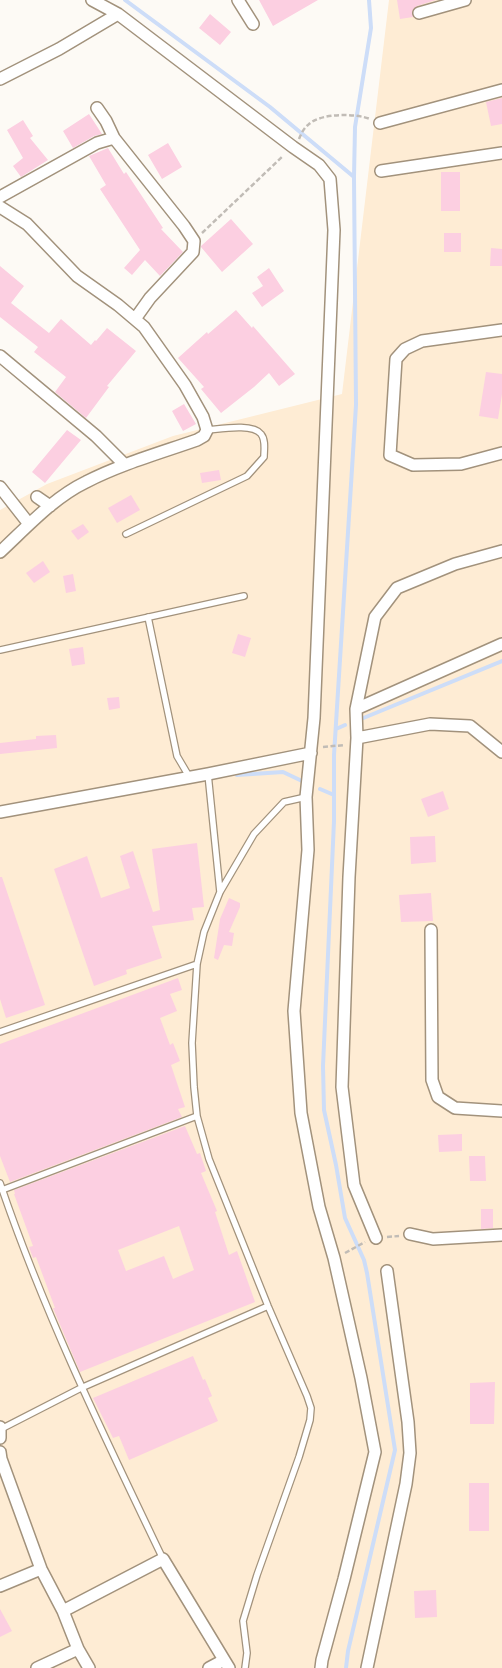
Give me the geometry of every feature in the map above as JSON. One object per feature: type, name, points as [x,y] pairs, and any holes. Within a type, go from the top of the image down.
[{"type":"street","points":[[92,0],[118,14],[294,145],[319,165],[330,180],[334,230],[314,718],[316,751],[306,797],[308,850],[294,1011],[301,1113],[319,1207],[334,1258],[361,1378],[375,1452],[321,1668]]},
{"type":"street","points":[[238,0],[253,24]]},
{"type":"street","points":[[419,13],[465,0]]},
{"type":"street","points":[[0,79],[59,49],[118,14]]},
{"type":"street","points":[[380,122],[502,90]]},
{"type":"street","points":[[97,108],[114,138],[194,241],[193,252],[150,298],[135,319]]},
{"type":"street","points":[[0,197],[97,143],[114,138]]},
{"type":"street","points":[[380,171],[502,153]]},
{"type":"street","points":[[0,207],[26,224],[77,276],[135,319],[151,335],[185,385],[208,430],[204,436],[197,440],[124,464],[85,482],[50,506],[0,552]]},
{"type":"street","points":[[502,330],[422,341],[405,349],[396,359],[390,455],[413,465],[461,464],[502,453]]},
{"type":"street","points":[[0,356],[96,436],[124,464]]},
{"type":"street","points":[[0,487],[29,524]]},
{"type":"street","points":[[37,497],[50,506]]},
{"type":"street","points":[[372,1239],[354,1186],[342,1087],[349,877],[357,738],[356,708],[374,617],[397,588],[455,564],[502,551]]},
{"type":"street","points":[[356,708],[502,644]]},
{"type":"street","points":[[357,738],[430,724],[470,726],[502,752]]},
{"type":"street","points":[[0,812],[190,778],[316,751]]},
{"type":"street","points":[[431,930],[432,1080],[438,1097],[455,1108],[502,1111]]},
{"type":"street","points":[[410,1234],[434,1239],[502,1235]]},
{"type":"street","points":[[367,1668],[406,1484],[410,1453],[408,1422],[387,1271]]},
{"type":"street","points":[[0,1452],[41,1569],[63,1611],[78,1649],[90,1668]]},
{"type":"street","points":[[63,1611],[163,1559],[226,1664],[209,1668]]},
{"type":"street","points":[[0,1586],[41,1569]]},
{"type":"street","points":[[37,1668],[78,1649]]},
{"type":"lane","points":[[126,534],[246,476],[264,457],[265,442],[257,430],[236,427],[208,430]]},
{"type":"lane","points":[[0,650],[244,596]]},
{"type":"lane","points":[[148,617],[177,756],[190,778]]},
{"type":"lane","points":[[208,774],[220,892]]},
{"type":"lane","points":[[245,1668],[247,1653],[243,1622],[257,1575],[299,1457],[311,1408],[209,1159],[198,1116],[194,1087],[192,1043],[197,964],[204,932],[220,892],[254,834],[284,802],[306,797]]},
{"type":"lane","points":[[0,1032],[197,964]]},
{"type":"lane","points":[[2,1190],[198,1116]]},
{"type":"lane","points":[[0,1183],[37,1282],[82,1388],[163,1559]]},
{"type":"lane","points":[[0,1432],[82,1388],[268,1306]]},
{"type":"path","points":[[194,241],[294,145],[308,124],[322,116],[364,116]]},
{"type":"path","points":[[316,751],[345,745]]},
{"type":"path","points":[[344,1254],[372,1239]]},
{"type":"shaded area","points":[[389,0],[502,0],[502,1668],[0,1668],[0,510],[47,484],[173,436],[342,394]]},
{"type":"building","points":[[259,0],[318,0],[273,26]]},
{"type":"building","points":[[397,0],[436,0],[417,6],[412,11],[413,17],[400,19]]},
{"type":"building","points":[[210,14],[231,32],[220,45],[199,28]]},
{"type":"building","points":[[502,98],[502,124],[491,126],[486,102]]},
{"type":"building","points":[[89,114],[102,134],[94,136],[73,148],[63,131]]},
{"type":"building","points":[[23,120],[33,136],[30,138],[48,160],[21,177],[13,166],[23,158],[7,130]]},
{"type":"building","points":[[168,143],[182,167],[162,179],[148,155]]},
{"type":"building","points":[[108,148],[124,174],[126,172],[163,228],[161,229],[183,252],[160,276],[145,260],[132,275],[124,268],[140,250],[100,189],[106,185],[89,156]]},
{"type":"building","points":[[441,172],[460,172],[460,211],[441,211]]},
{"type":"building","points":[[231,219],[253,244],[222,272],[201,246]]},
{"type":"building","points":[[444,233],[461,233],[461,252],[444,252]]},
{"type":"building","points":[[491,248],[502,249],[502,266],[490,266]]},
{"type":"building","points":[[0,266],[24,286],[11,303],[49,333],[61,319],[91,345],[107,328],[136,351],[107,386],[109,387],[86,418],[55,392],[66,377],[34,352],[38,347],[0,317]]},
{"type":"building","points":[[269,268],[284,291],[262,307],[252,293],[263,286],[257,277]]},
{"type":"building","points":[[236,310],[252,328],[253,326],[295,374],[279,386],[269,373],[221,413],[201,389],[204,387],[178,358],[207,332],[208,334]]},
{"type":"building","points":[[486,372],[502,374],[502,394],[498,419],[479,416]]},
{"type":"building","points":[[184,404],[196,424],[183,431],[172,411]]},
{"type":"building","points":[[67,430],[81,440],[45,483],[32,472]]},
{"type":"building","points":[[219,470],[221,480],[202,483],[200,473]]},
{"type":"building","points":[[131,495],[140,510],[117,523],[108,508]]},
{"type":"building","points":[[83,524],[89,532],[78,540],[71,531]]},
{"type":"building","points":[[43,561],[50,572],[34,583],[26,573]]},
{"type":"building","points":[[73,574],[76,591],[66,593],[63,576]]},
{"type":"building","points":[[238,634],[251,638],[245,657],[232,653]]},
{"type":"building","points":[[83,647],[85,664],[72,666],[69,649]]},
{"type":"building","points":[[119,697],[120,708],[109,710],[107,698]]},
{"type":"building","points":[[56,735],[57,748],[0,754],[0,743],[36,739],[36,736]]},
{"type":"building","points":[[443,791],[449,809],[428,817],[421,799]]},
{"type":"building","points":[[435,836],[436,862],[411,864],[410,837]]},
{"type":"building","points":[[197,843],[204,907],[192,908],[194,920],[152,926],[162,958],[126,970],[127,974],[94,986],[54,869],[87,856],[101,898],[130,888],[120,856],[133,851],[153,912],[160,910],[152,849]]},
{"type":"building","points":[[0,877],[2,877],[45,1005],[6,1018],[0,999]]},
{"type":"building","points":[[431,893],[433,921],[401,922],[399,895]]},
{"type":"building","points":[[229,898],[240,903],[240,907],[229,932],[234,933],[232,946],[224,945],[218,960],[214,958],[220,919]]},
{"type":"building","points":[[178,978],[182,990],[170,994],[177,1011],[160,1018],[170,1045],[173,1043],[180,1061],[171,1065],[185,1107],[178,1109],[182,1117],[10,1182],[0,1156],[0,1044]]},
{"type":"building","points":[[185,1126],[197,1154],[200,1153],[206,1171],[201,1173],[217,1211],[215,1212],[229,1255],[237,1251],[255,1302],[80,1372],[53,1308],[55,1308],[36,1257],[33,1258],[29,1247],[33,1246],[14,1190]],"holes":[[[179,1226],[194,1270],[173,1279],[164,1256],[126,1271],[118,1250]]]},
{"type":"building","points":[[462,1134],[462,1151],[439,1152],[438,1135]]},
{"type":"building","points":[[469,1156],[485,1156],[486,1181],[470,1181]]},
{"type":"building","points":[[481,1209],[493,1209],[493,1228],[481,1229]]},
{"type":"building","points":[[193,1356],[212,1396],[208,1398],[218,1421],[129,1460],[119,1436],[113,1438],[93,1398]]},
{"type":"building","points":[[495,1382],[494,1424],[470,1424],[470,1383]]},
{"type":"building","points":[[469,1483],[489,1483],[489,1531],[469,1531]]},
{"type":"building","points":[[436,1590],[437,1617],[415,1618],[414,1591]]},
{"type":"building","points":[[0,1609],[12,1631],[0,1637]]},
{"type":"waterway","points":[[125,0],[270,107],[354,177]]},
{"type":"waterway","points":[[346,1668],[348,1651],[395,1450],[367,1273],[364,1260],[345,1218],[324,1110],[323,1066],[334,821],[334,755],[356,405],[355,127],[371,28],[369,0]]},
{"type":"waterway","points":[[361,719],[502,661]]},
{"type":"waterway","points":[[336,729],[345,725]]},
{"type":"waterway","points":[[237,775],[283,772],[302,781]]},
{"type":"waterway","points":[[320,789],[334,795]]}]
